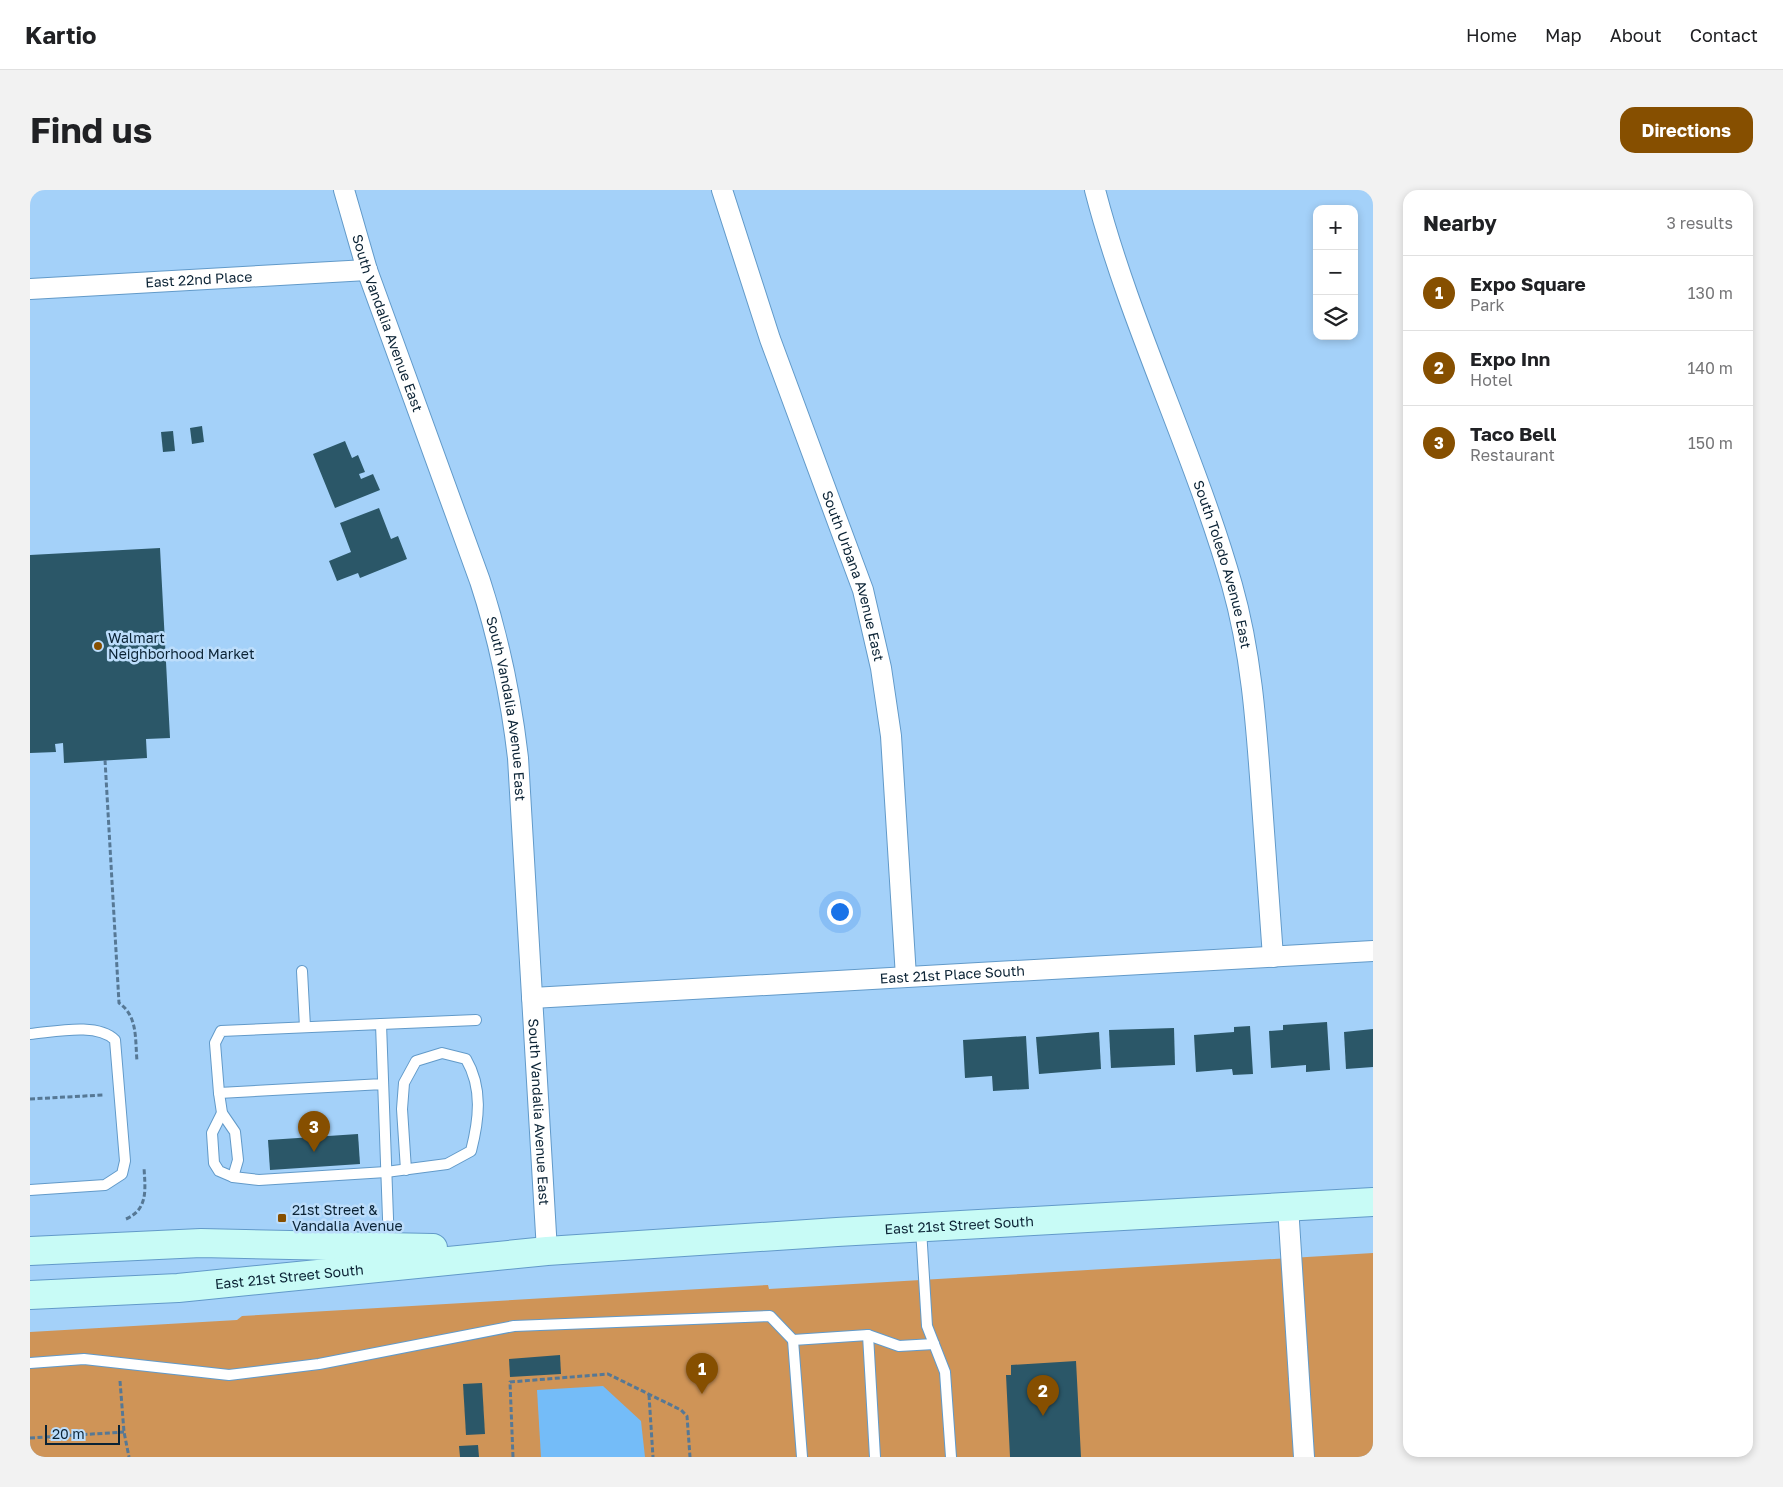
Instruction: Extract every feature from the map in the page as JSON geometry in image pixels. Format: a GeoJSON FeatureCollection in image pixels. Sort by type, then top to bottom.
{"type":"FeatureCollection","features":[{"type":"Feature","properties":{"kind":"main road","name":"East 21st Street South"},"geometry":{"type":"LineString","coordinates":[[30,1295],[178,1288],[547,1251],[921,1227],[1373,1202]]}},
{"type":"Feature","properties":{"kind":"main road","name":"East 21st Street South"},"geometry":{"type":"LineString","coordinates":[[30,1252],[201,1243],[547,1251]]}},
{"type":"Feature","properties":{"kind":"street","name":"South Vandalia Avenue East"},"geometry":{"type":"LineString","coordinates":[[344,190],[367,270],[493,620],[511,704],[518,758],[547,1251]]}},
{"type":"Feature","properties":{"kind":"street","name":"South Urbana Avenue East"},"geometry":{"type":"LineString","coordinates":[[722,190],[770,339],[863,590],[877,648],[891,736],[906,978]]}},
{"type":"Feature","properties":{"kind":"street","name":"South Toledo Avenue East"},"geometry":{"type":"LineString","coordinates":[[1094,190],[1128,295],[1215,530],[1245,638],[1257,732],[1273,957]]}},
{"type":"Feature","properties":{"kind":"street","name":"East 22nd Place"},"geometry":{"type":"LineString","coordinates":[[30,289],[367,270]]}},
{"type":"Feature","properties":{"kind":"street","name":"East 21st Place South"},"geometry":{"type":"LineString","coordinates":[[532,998],[1373,951]]}},
{"type":"Feature","properties":{"kind":"street"},"geometry":{"type":"LineString","coordinates":[[1288,1206],[1304,1457]]}},
{"type":"Feature","properties":{"kind":"lane"},"geometry":{"type":"LineString","coordinates":[[302,971],[305,1027]]}},
{"type":"Feature","properties":{"kind":"lane"},"geometry":{"type":"LineString","coordinates":[[233,1177],[238,1160],[235,1132],[222,1113],[219,1094],[215,1042],[221,1030],[476,1020]]}},
{"type":"Feature","properties":{"kind":"lane"},"geometry":{"type":"LineString","coordinates":[[381,1024],[389,1247]]}},
{"type":"Feature","properties":{"kind":"lane"},"geometry":{"type":"LineString","coordinates":[[30,1034],[94,1030],[108,1033],[115,1040],[118,1049],[125,1161],[122,1174],[105,1185],[30,1190]]}},
{"type":"Feature","properties":{"kind":"lane"},"geometry":{"type":"LineString","coordinates":[[222,1113],[212,1133],[214,1163],[219,1171],[233,1177],[259,1180],[386,1172],[406,1170],[447,1164],[471,1152],[479,1122],[475,1075],[466,1059],[442,1053],[416,1061],[404,1082],[402,1110],[406,1170]]}},
{"type":"Feature","properties":{"kind":"lane"},"geometry":{"type":"LineString","coordinates":[[219,1094],[383,1084]]}},
{"type":"Feature","properties":{"kind":"lane"},"geometry":{"type":"LineString","coordinates":[[921,1227],[927,1326],[945,1372],[951,1457]]}},
{"type":"Feature","properties":{"kind":"lane"},"geometry":{"type":"LineString","coordinates":[[30,1363],[84,1360],[229,1375],[319,1364],[514,1326],[770,1316],[793,1340],[802,1457]]}},
{"type":"Feature","properties":{"kind":"lane"},"geometry":{"type":"LineString","coordinates":[[793,1340],[868,1335],[900,1346],[934,1344]]}},
{"type":"Feature","properties":{"kind":"lane"},"geometry":{"type":"LineString","coordinates":[[868,1335],[875,1457]]}},
{"type":"Feature","properties":{"kind":"path"},"geometry":{"type":"LineString","coordinates":[[105,760],[119,1003],[128,1009],[132,1018],[137,1066]]}},
{"type":"Feature","properties":{"kind":"path"},"geometry":{"type":"LineString","coordinates":[[30,1100],[120,1094]]}},
{"type":"Feature","properties":{"kind":"path"},"geometry":{"type":"LineString","coordinates":[[124,1219],[134,1215],[142,1206],[146,1196],[143,1158]]}},
{"type":"Feature","properties":{"kind":"path"},"geometry":{"type":"LineString","coordinates":[[513,1457],[510,1382],[608,1374],[681,1410],[687,1416],[690,1457]]}},
{"type":"Feature","properties":{"kind":"path"},"geometry":{"type":"LineString","coordinates":[[120,1381],[124,1432],[129,1457]]}},
{"type":"Feature","properties":{"kind":"path"},"geometry":{"type":"LineString","coordinates":[[649,1394],[653,1457]]}},
{"type":"Feature","properties":{"kind":"path"},"geometry":{"type":"LineString","coordinates":[[30,1438],[124,1432]]}},
{"type":"Feature","properties":{"kind":"shaded area"},"geometry":{"type":"Polygon","coordinates":[[[1373,1253],[1373,1457],[30,1457],[30,1332],[237,1320],[242,1316],[768,1285],[769,1289],[1373,1253]]]}},
{"type":"Feature","properties":{"kind":"water"},"geometry":{"type":"Polygon","coordinates":[[[603,1386],[641,1421],[645,1457],[541,1457],[537,1390],[603,1386]]]}},
{"type":"Feature","properties":{"kind":"building"},"geometry":{"type":"Polygon","coordinates":[[[202,426],[204,442],[192,444],[190,428],[202,426]]]}},
{"type":"Feature","properties":{"kind":"building"},"geometry":{"type":"Polygon","coordinates":[[[173,431],[175,451],[163,452],[161,432],[173,431]]]}},
{"type":"Feature","properties":{"kind":"building"},"geometry":{"type":"Polygon","coordinates":[[[345,441],[352,458],[358,455],[365,472],[359,474],[361,479],[373,474],[380,490],[335,508],[313,454],[345,441]]]}},
{"type":"Feature","properties":{"kind":"building"},"geometry":{"type":"Polygon","coordinates":[[[379,508],[391,539],[398,536],[407,559],[360,578],[358,573],[337,581],[329,561],[351,552],[340,523],[379,508]]]}},
{"type":"Feature","properties":{"kind":"building","name":"Walmart Neighborhood Market"},"geometry":{"type":"Polygon","coordinates":[[[160,548],[170,738],[146,739],[147,758],[64,763],[63,743],[55,744],[56,752],[30,753],[30,555],[160,548]]]}},
{"type":"Feature","properties":{"kind":"building"},"geometry":{"type":"Polygon","coordinates":[[[1327,1022],[1330,1070],[1306,1072],[1306,1065],[1271,1068],[1269,1031],[1283,1030],[1283,1025],[1327,1022]]]}},
{"type":"Feature","properties":{"kind":"building"},"geometry":{"type":"Polygon","coordinates":[[[1250,1026],[1253,1074],[1233,1075],[1232,1069],[1196,1072],[1194,1035],[1234,1032],[1234,1027],[1250,1026]]]}},
{"type":"Feature","properties":{"kind":"building"},"geometry":{"type":"Polygon","coordinates":[[[1174,1028],[1175,1065],[1111,1068],[1109,1030],[1174,1028]]]}},
{"type":"Feature","properties":{"kind":"building"},"geometry":{"type":"Polygon","coordinates":[[[1373,1029],[1373,1067],[1346,1069],[1344,1032],[1373,1029]]]}},
{"type":"Feature","properties":{"kind":"building"},"geometry":{"type":"Polygon","coordinates":[[[1099,1032],[1101,1069],[1039,1074],[1036,1037],[1099,1032]]]}},
{"type":"Feature","properties":{"kind":"building"},"geometry":{"type":"Polygon","coordinates":[[[1026,1036],[1029,1089],[993,1091],[992,1076],[965,1078],[963,1040],[1026,1036]]]}},
{"type":"Feature","properties":{"kind":"building"},"geometry":{"type":"Polygon","coordinates":[[[358,1134],[360,1164],[270,1170],[268,1140],[358,1134]]]}},
{"type":"Feature","properties":{"kind":"building"},"geometry":{"type":"Polygon","coordinates":[[[560,1355],[561,1374],[510,1377],[509,1359],[560,1355]]]}},
{"type":"Feature","properties":{"kind":"building"},"geometry":{"type":"Polygon","coordinates":[[[1076,1361],[1081,1457],[1010,1457],[1006,1375],[1011,1375],[1011,1365],[1076,1361]]]}},
{"type":"Feature","properties":{"kind":"building"},"geometry":{"type":"Polygon","coordinates":[[[482,1383],[485,1434],[466,1435],[463,1384],[482,1383]]]}},
{"type":"Feature","properties":{"kind":"building"},"geometry":{"type":"Polygon","coordinates":[[[478,1445],[479,1457],[460,1457],[459,1446],[478,1445]]]}},
{"type":"Feature","properties":{"kind":"place","name":"Walmart Neighborhood Market"},"geometry":{"type":"Point","coordinates":[98,646]}},
{"type":"Feature","properties":{"kind":"place","name":"Taco Bell"},"geometry":{"type":"Point","coordinates":[314,1152]}},
{"type":"Feature","properties":{"kind":"place","name":"21st Street & Vandalia Avenue"},"geometry":{"type":"Point","coordinates":[282,1218]}},
{"type":"Feature","properties":{"kind":"place","name":"Expo Square"},"geometry":{"type":"Point","coordinates":[702,1394]}},
{"type":"Feature","properties":{"kind":"place","name":"Expo Inn"},"geometry":{"type":"Point","coordinates":[1043,1416]}}]}
